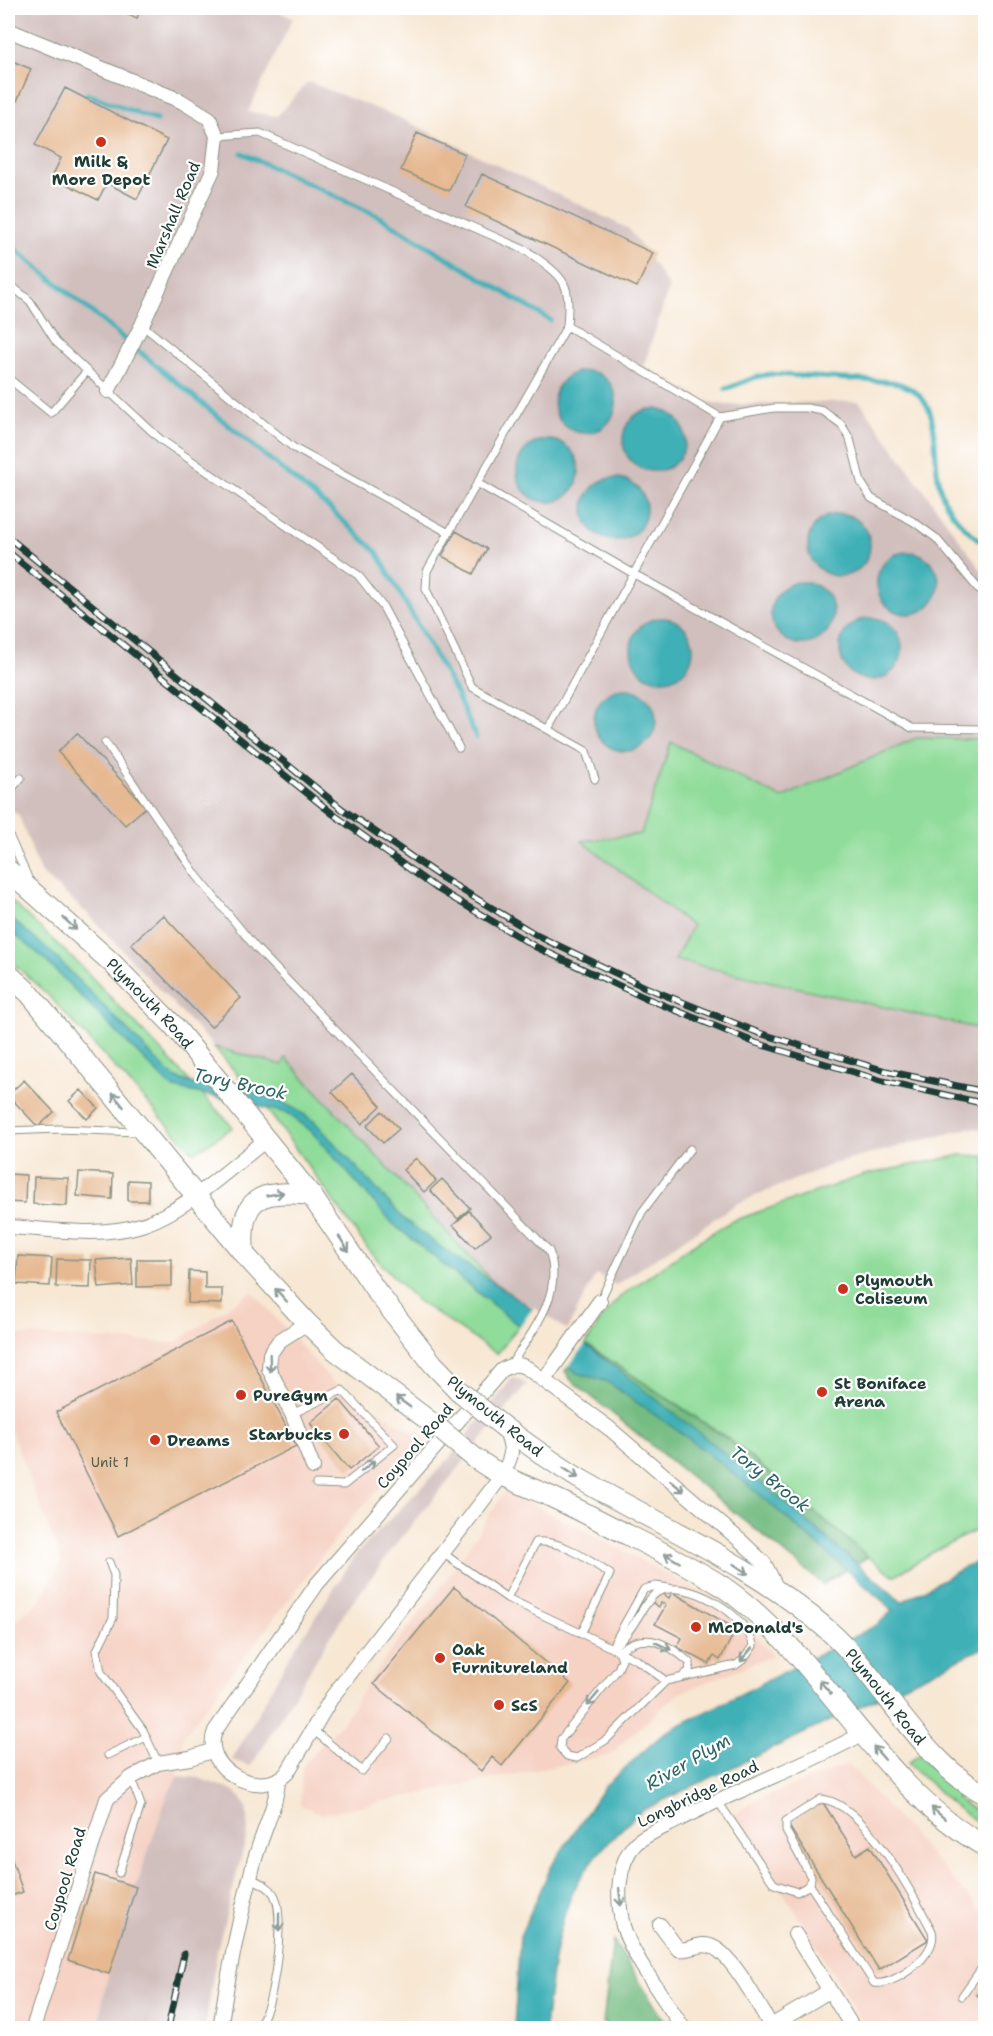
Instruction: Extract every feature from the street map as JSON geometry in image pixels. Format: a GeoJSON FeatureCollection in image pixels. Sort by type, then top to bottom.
{"type":"FeatureCollection","features":[{"type":"Feature","properties":{"kind":"main road","name":"Plymouth Road"},"geometry":{"type":"LineString","coordinates":[[8,870],[111,962],[174,1026],[311,1196],[377,1292],[433,1364],[459,1390],[506,1428],[582,1481],[728,1560],[830,1631],[888,1696],[938,1759],[968,1784],[986,1795]]}},
{"type":"Feature","properties":{"kind":"main road"},"geometry":{"type":"LineString","coordinates":[[8,974],[30,993],[244,1254],[335,1350],[501,1477],[578,1510],[722,1587],[802,1660],[862,1734],[923,1800],[979,1846]]}},
{"type":"Feature","properties":{"kind":"main road"},"geometry":{"type":"LineString","coordinates":[[244,1254],[242,1227],[247,1212],[260,1197],[280,1191],[311,1196]]}},
{"type":"Feature","properties":{"kind":"street"},"geometry":{"type":"LineString","coordinates":[[8,30],[181,101],[210,118],[217,136]]}},
{"type":"Feature","properties":{"kind":"street","name":"Marshall Road"},"geometry":{"type":"LineString","coordinates":[[108,391],[142,325],[213,170],[217,136]]}},
{"type":"Feature","properties":{"kind":"street"},"geometry":{"type":"LineString","coordinates":[[8,1227],[101,1231],[140,1226],[166,1214],[266,1140]]}},
{"type":"Feature","properties":{"kind":"street"},"geometry":{"type":"LineString","coordinates":[[544,1380],[600,1301]]}},
{"type":"Feature","properties":{"kind":"street"},"geometry":{"type":"LineString","coordinates":[[307,1323],[279,1341],[270,1354],[269,1369],[292,1414],[313,1467]]}},
{"type":"Feature","properties":{"kind":"street"},"geometry":{"type":"LineString","coordinates":[[511,1364],[520,1364],[610,1429],[742,1542],[764,1563],[779,1594]]}},
{"type":"Feature","properties":{"kind":"street","name":"Coypool Road"},"geometry":{"type":"LineString","coordinates":[[211,1751],[215,1731],[316,1584],[502,1370],[511,1364]]}},
{"type":"Feature","properties":{"kind":"street"},"geometry":{"type":"LineString","coordinates":[[158,1763],[190,1758],[211,1751],[219,1764],[246,1781],[265,1785],[278,1782],[287,1773],[312,1730],[360,1659],[444,1554],[501,1477],[511,1459],[512,1447],[506,1428]]}},
{"type":"Feature","properties":{"kind":"street","name":"Longbridge Road"},"geometry":{"type":"LineString","coordinates":[[683,2028],[645,1969],[624,1927],[619,1886],[626,1860],[637,1843],[717,1800],[833,1750],[862,1734]]}},
{"type":"Feature","properties":{"kind":"street","name":"Coypool Road"},"geometry":{"type":"LineString","coordinates":[[33,2028],[107,1799],[131,1778],[158,1763]]}},
{"type":"Feature","properties":{"kind":"street"},"geometry":{"type":"LineString","coordinates":[[220,2028],[237,1927],[250,1878],[276,1799],[278,1782]]}},
{"type":"Feature","properties":{"kind":"street"},"geometry":{"type":"LineString","coordinates":[[660,1925],[678,1950],[685,1951],[704,1945],[719,1950],[736,1971],[772,2027],[830,1991]]}},
{"type":"Feature","properties":{"kind":"street"},"geometry":{"type":"LineString","coordinates":[[795,1934],[853,2028]]}},
{"type":"Feature","properties":{"kind":"lane"},"geometry":{"type":"LineString","coordinates":[[217,136],[260,133],[527,251],[557,273],[570,293],[567,326],[427,571],[426,589],[472,687],[586,751],[595,780]]}},
{"type":"Feature","properties":{"kind":"lane"},"geometry":{"type":"LineString","coordinates":[[8,283],[30,301],[56,342],[160,439],[358,575],[383,607],[459,748]]}},
{"type":"Feature","properties":{"kind":"lane"},"geometry":{"type":"LineString","coordinates":[[142,325],[294,448],[449,533]]}},
{"type":"Feature","properties":{"kind":"lane"},"geometry":{"type":"LineString","coordinates":[[567,326],[720,417],[774,408],[807,408],[823,411],[842,424],[850,439],[861,482],[871,498],[914,522],[936,538],[986,598]]}},
{"type":"Feature","properties":{"kind":"lane"},"geometry":{"type":"LineString","coordinates":[[8,378],[51,413],[87,371]]}},
{"type":"Feature","properties":{"kind":"lane"},"geometry":{"type":"LineString","coordinates":[[548,729],[720,417]]}},
{"type":"Feature","properties":{"kind":"lane"},"geometry":{"type":"LineString","coordinates":[[477,483],[634,574],[912,729],[986,729]]}},
{"type":"Feature","properties":{"kind":"lane"},"geometry":{"type":"LineString","coordinates":[[105,742],[197,876],[256,948],[549,1251],[555,1266],[550,1300],[544,1314],[511,1364]]}},
{"type":"Feature","properties":{"kind":"lane"},"geometry":{"type":"LineString","coordinates":[[8,793],[21,778]]}},
{"type":"Feature","properties":{"kind":"lane"},"geometry":{"type":"LineString","coordinates":[[8,833],[34,892]]}},
{"type":"Feature","properties":{"kind":"lane"},"geometry":{"type":"LineString","coordinates":[[8,1131],[58,1129],[144,1133]]}},
{"type":"Feature","properties":{"kind":"lane"},"geometry":{"type":"LineString","coordinates":[[600,1301],[642,1212],[690,1149]]}},
{"type":"Feature","properties":{"kind":"lane"},"geometry":{"type":"LineString","coordinates":[[292,1414],[342,1390],[394,1445],[344,1485],[316,1484]]}},
{"type":"Feature","properties":{"kind":"lane"},"geometry":{"type":"LineString","coordinates":[[507,1598],[536,1542],[549,1541],[577,1553],[610,1574],[581,1635]]}},
{"type":"Feature","properties":{"kind":"lane"},"geometry":{"type":"LineString","coordinates":[[444,1554],[507,1598],[581,1635],[637,1659],[666,1681]]}},
{"type":"Feature","properties":{"kind":"lane"},"geometry":{"type":"LineString","coordinates":[[109,1562],[114,1575],[113,1618],[97,1650],[100,1672],[146,1737],[158,1763]]}},
{"type":"Feature","properties":{"kind":"lane"},"geometry":{"type":"LineString","coordinates":[[611,1648],[644,1589],[656,1586],[703,1596],[727,1609],[753,1639],[750,1653],[736,1665],[683,1675],[666,1681],[597,1747],[577,1758],[567,1756],[560,1748],[561,1739],[618,1669],[622,1659],[620,1651]]}},
{"type":"Feature","properties":{"kind":"lane"},"geometry":{"type":"LineString","coordinates":[[611,1648],[627,1635],[652,1596],[672,1589]]}},
{"type":"Feature","properties":{"kind":"lane"},"geometry":{"type":"LineString","coordinates":[[620,1651],[638,1640],[658,1642],[690,1663],[689,1671],[683,1675]]}},
{"type":"Feature","properties":{"kind":"lane"},"geometry":{"type":"LineString","coordinates":[[312,1730],[362,1772],[389,1738]]}},
{"type":"Feature","properties":{"kind":"lane"},"geometry":{"type":"LineString","coordinates":[[108,1755],[146,1737]]}},
{"type":"Feature","properties":{"kind":"lane"},"geometry":{"type":"LineString","coordinates":[[119,1873],[141,1805],[131,1778]]}},
{"type":"Feature","properties":{"kind":"lane"},"geometry":{"type":"LineString","coordinates":[[824,1799],[842,1808],[879,1842],[932,1931],[934,1938],[932,1948],[922,1960],[907,1970],[885,1982],[874,1983],[810,1885],[811,1876],[785,1826],[793,1814],[824,1799]]}},
{"type":"Feature","properties":{"kind":"lane"},"geometry":{"type":"LineString","coordinates":[[717,1800],[774,1884],[796,1892],[810,1885]]}},
{"type":"Feature","properties":{"kind":"lane"},"geometry":{"type":"LineString","coordinates":[[250,1878],[266,1885],[275,1894],[280,1920],[268,2008],[261,2023],[252,2028]]}},
{"type":"Feature","properties":{"kind":"lane"},"geometry":{"type":"LineString","coordinates":[[962,1996],[986,1962]]}},
{"type":"Feature","properties":{"kind":"shaded area"},"geometry":{"type":"Polygon","coordinates":[[[8,8],[268,8],[293,18],[248,112],[277,116],[308,82],[398,117],[629,229],[669,287],[644,366],[705,401],[725,405],[859,401],[985,575],[985,1129],[969,1128],[833,1164],[736,1204],[616,1285],[596,1274],[567,1330],[491,1280],[286,1059],[282,1065],[214,1047],[87,913],[40,872],[19,815],[8,808],[8,8]]]}},
{"type":"Feature","properties":{"kind":"shaded area"},"geometry":{"type":"Polygon","coordinates":[[[252,1291],[332,1381],[426,1441],[354,1515],[184,1735],[178,1776],[168,1793],[136,1887],[106,1983],[96,2028],[8,2028],[8,1626],[37,1604],[62,1562],[8,1423],[8,1334],[175,1343],[252,1291]]]}},
{"type":"Feature","properties":{"kind":"shaded area"},"geometry":{"type":"Polygon","coordinates":[[[513,1377],[527,1384],[393,1548],[344,1614],[251,1766],[232,1760],[288,1659],[357,1553],[447,1461],[513,1377]]]}},
{"type":"Feature","properties":{"kind":"shaded area"},"geometry":{"type":"Polygon","coordinates":[[[506,1490],[725,1604],[774,1655],[679,1693],[609,1755],[322,1814],[300,1805],[302,1767],[343,1721],[376,1670],[448,1578],[506,1490]]]}},
{"type":"Feature","properties":{"kind":"shaded area"},"geometry":{"type":"Polygon","coordinates":[[[848,1764],[985,1915],[985,2028],[866,2028],[791,1904],[730,1818],[752,1802],[848,1764]]]}},
{"type":"Feature","properties":{"kind":"shaded area"},"geometry":{"type":"Polygon","coordinates":[[[178,1776],[199,1778],[236,1792],[246,1806],[248,1831],[218,1946],[205,2028],[97,2028],[106,1983],[136,1887],[168,1793],[178,1776]]]}},
{"type":"Feature","properties":{"kind":"green space"},"geometry":{"type":"Polygon","coordinates":[[[916,738],[985,739],[985,1030],[675,960],[692,926],[582,841],[641,834],[671,742],[781,798],[916,738]]]}},
{"type":"Feature","properties":{"kind":"green space"},"geometry":{"type":"Polygon","coordinates":[[[8,898],[81,966],[233,1127],[194,1153],[46,993],[8,959],[8,898]]]}},
{"type":"Feature","properties":{"kind":"green space"},"geometry":{"type":"Polygon","coordinates":[[[214,1047],[282,1065],[286,1058],[491,1280],[532,1309],[497,1354],[416,1300],[371,1253],[267,1109],[214,1047]]]}},
{"type":"Feature","properties":{"kind":"green space","name":"St Boniface Arena"},"geometry":{"type":"Polygon","coordinates":[[[961,1155],[985,1156],[985,1526],[931,1553],[895,1576],[868,1557],[729,1439],[586,1344],[602,1318],[620,1297],[689,1247],[730,1222],[864,1175],[961,1155]]]}},
{"type":"Feature","properties":{"kind":"green space"},"geometry":{"type":"Polygon","coordinates":[[[585,1344],[729,1440],[868,1557],[823,1584],[571,1380],[565,1371],[585,1344]]]}},
{"type":"Feature","properties":{"kind":"green space"},"geometry":{"type":"Polygon","coordinates":[[[920,1754],[958,1796],[956,1798],[985,1817],[985,1827],[954,1806],[908,1763],[920,1754]]]}},
{"type":"Feature","properties":{"kind":"green space"},"geometry":{"type":"Polygon","coordinates":[[[613,1940],[669,2028],[611,2028],[603,2023],[613,1940]]]}},
{"type":"Feature","properties":{"kind":"water"},"geometry":{"type":"Polygon","coordinates":[[[585,371],[597,373],[607,380],[614,390],[616,402],[614,414],[607,424],[597,431],[585,433],[573,431],[563,424],[556,414],[554,402],[556,390],[563,380],[573,373],[585,371]]]}},
{"type":"Feature","properties":{"kind":"water"},"geometry":{"type":"Polygon","coordinates":[[[654,409],[666,411],[676,418],[683,428],[685,440],[683,452],[676,462],[666,469],[654,471],[642,469],[632,462],[625,452],[623,440],[625,428],[632,418],[642,411],[654,409]]]}},
{"type":"Feature","properties":{"kind":"water"},"geometry":{"type":"Polygon","coordinates":[[[548,440],[560,442],[570,449],[577,459],[579,471],[577,483],[570,493],[560,500],[548,502],[536,500],[526,493],[519,483],[517,471],[519,459],[526,449],[536,442],[548,440]]]}},
{"type":"Feature","properties":{"kind":"water"},"geometry":{"type":"Polygon","coordinates":[[[615,478],[627,480],[637,487],[644,497],[646,509],[644,521],[637,531],[627,538],[615,540],[603,538],[593,531],[586,521],[584,509],[586,497],[593,487],[603,480],[615,478]]]}},
{"type":"Feature","properties":{"kind":"water"},"geometry":{"type":"Polygon","coordinates":[[[839,514],[851,516],[861,523],[868,533],[870,545],[868,557],[861,567],[851,574],[839,576],[827,574],[817,567],[810,557],[808,545],[810,533],[817,523],[827,516],[839,514]]]}},
{"type":"Feature","properties":{"kind":"water"},"geometry":{"type":"Polygon","coordinates":[[[908,552],[920,554],[930,561],[937,571],[939,583],[937,595],[930,605],[920,612],[908,614],[896,612],[886,605],[879,595],[877,583],[879,571],[886,561],[896,554],[908,552]]]}},
{"type":"Feature","properties":{"kind":"water"},"geometry":{"type":"Polygon","coordinates":[[[802,582],[814,584],[824,591],[831,601],[833,613],[831,625],[824,635],[814,642],[802,644],[790,642],[780,635],[773,625],[771,613],[773,601],[780,591],[790,584],[802,582]]]}},
{"type":"Feature","properties":{"kind":"water"},"geometry":{"type":"Polygon","coordinates":[[[662,618],[674,620],[684,627],[691,637],[693,649],[691,661],[684,671],[674,678],[662,680],[650,678],[640,671],[633,661],[631,649],[633,637],[640,627],[650,620],[662,618]]]}},
{"type":"Feature","properties":{"kind":"water"},"geometry":{"type":"Polygon","coordinates":[[[871,618],[883,620],[893,627],[900,637],[902,649],[900,661],[893,671],[883,678],[871,680],[859,678],[849,671],[842,661],[840,649],[842,637],[849,627],[859,620],[871,618]]]}},
{"type":"Feature","properties":{"kind":"water"},"geometry":{"type":"Polygon","coordinates":[[[625,689],[637,691],[647,698],[654,708],[656,720],[654,732],[647,742],[637,749],[625,751],[613,749],[603,742],[596,732],[594,720],[596,708],[603,698],[613,691],[625,689]]]}},
{"type":"Feature","properties":{"kind":"water","name":"River Plym"},"geometry":{"type":"Polygon","coordinates":[[[8,916],[52,953],[170,1074],[199,1085],[252,1092],[269,1097],[315,1122],[403,1218],[435,1243],[593,1350],[749,1472],[902,1602],[985,1556],[985,1647],[641,1811],[605,1846],[581,1877],[562,1922],[554,1957],[545,2028],[514,2028],[520,1936],[552,1865],[604,1787],[664,1733],[877,1625],[893,1610],[752,1488],[684,1435],[606,1381],[577,1373],[393,1224],[311,1131],[287,1113],[171,1087],[42,957],[8,929],[8,916]]]}},
{"type":"Feature","properties":{"kind":"pier"},"geometry":{"type":"Polygon","coordinates":[[[534,1307],[586,1344],[567,1368],[518,1328],[534,1307]]]}},
{"type":"Feature","properties":{"kind":"building"},"geometry":{"type":"Polygon","coordinates":[[[112,8],[141,8],[137,18],[112,8]]]}},
{"type":"Feature","properties":{"kind":"building"},"geometry":{"type":"Polygon","coordinates":[[[8,59],[31,69],[17,101],[8,97],[8,59]]]}},
{"type":"Feature","properties":{"kind":"building","name":"Milk & More Depot"},"geometry":{"type":"Polygon","coordinates":[[[65,88],[167,140],[137,199],[107,183],[98,200],[52,177],[61,158],[35,145],[65,88]]]}},
{"type":"Feature","properties":{"kind":"building"},"geometry":{"type":"Polygon","coordinates":[[[417,133],[465,154],[449,191],[401,170],[417,133]]]}},
{"type":"Feature","properties":{"kind":"building"},"geometry":{"type":"Polygon","coordinates":[[[482,174],[653,253],[637,287],[466,207],[482,174]]]}},
{"type":"Feature","properties":{"kind":"building"},"geometry":{"type":"Polygon","coordinates":[[[456,531],[487,549],[473,574],[442,556],[456,531]]]}},
{"type":"Feature","properties":{"kind":"building"},"geometry":{"type":"Polygon","coordinates":[[[77,733],[146,807],[125,825],[58,752],[77,733]]]}},
{"type":"Feature","properties":{"kind":"building"},"geometry":{"type":"Polygon","coordinates":[[[163,915],[241,998],[211,1027],[131,944],[163,915]]]}},
{"type":"Feature","properties":{"kind":"building"},"geometry":{"type":"Polygon","coordinates":[[[352,1074],[381,1106],[362,1124],[332,1092],[352,1074]]]}},
{"type":"Feature","properties":{"kind":"building"},"geometry":{"type":"Polygon","coordinates":[[[24,1080],[54,1112],[38,1127],[8,1095],[24,1080]]]}},
{"type":"Feature","properties":{"kind":"building"},"geometry":{"type":"Polygon","coordinates":[[[81,1090],[98,1108],[87,1119],[69,1101],[81,1090]]]}},
{"type":"Feature","properties":{"kind":"building"},"geometry":{"type":"Polygon","coordinates":[[[382,1111],[399,1129],[383,1143],[367,1126],[382,1111]]]}},
{"type":"Feature","properties":{"kind":"building"},"geometry":{"type":"Polygon","coordinates":[[[416,1158],[436,1181],[424,1192],[403,1170],[416,1158]]]}},
{"type":"Feature","properties":{"kind":"building"},"geometry":{"type":"Polygon","coordinates":[[[79,1172],[113,1174],[112,1199],[77,1196],[79,1172]]]}},
{"type":"Feature","properties":{"kind":"building"},"geometry":{"type":"Polygon","coordinates":[[[8,1174],[26,1175],[25,1203],[8,1202],[8,1174]]]}},
{"type":"Feature","properties":{"kind":"building"},"geometry":{"type":"Polygon","coordinates":[[[34,1177],[68,1178],[67,1206],[33,1204],[34,1177]]]}},
{"type":"Feature","properties":{"kind":"building"},"geometry":{"type":"Polygon","coordinates":[[[442,1179],[470,1208],[458,1219],[430,1190],[442,1179]]]}},
{"type":"Feature","properties":{"kind":"building"},"geometry":{"type":"Polygon","coordinates":[[[128,1180],[148,1181],[148,1201],[128,1201],[128,1180]]]}},
{"type":"Feature","properties":{"kind":"building"},"geometry":{"type":"Polygon","coordinates":[[[469,1211],[491,1234],[475,1248],[453,1225],[469,1211]]]}},
{"type":"Feature","properties":{"kind":"building"},"geometry":{"type":"Polygon","coordinates":[[[8,1254],[13,1254],[12,1283],[8,1282],[8,1254]]]}},
{"type":"Feature","properties":{"kind":"building"},"geometry":{"type":"Polygon","coordinates":[[[18,1256],[52,1258],[50,1286],[16,1284],[18,1256]]]}},
{"type":"Feature","properties":{"kind":"building"},"geometry":{"type":"Polygon","coordinates":[[[131,1258],[133,1285],[99,1288],[96,1260],[131,1258]]]}},
{"type":"Feature","properties":{"kind":"building"},"geometry":{"type":"Polygon","coordinates":[[[57,1259],[91,1260],[90,1288],[56,1287],[57,1259]]]}},
{"type":"Feature","properties":{"kind":"building"},"geometry":{"type":"Polygon","coordinates":[[[137,1259],[172,1259],[172,1286],[137,1287],[137,1259]]]}},
{"type":"Feature","properties":{"kind":"building"},"geometry":{"type":"Polygon","coordinates":[[[189,1271],[205,1272],[205,1289],[222,1289],[222,1304],[188,1303],[189,1271]]]}},
{"type":"Feature","properties":{"kind":"building"},"geometry":{"type":"Polygon","coordinates":[[[232,1321],[296,1446],[118,1536],[56,1412],[232,1321]]]}},
{"type":"Feature","properties":{"kind":"building","name":"Starbucks"},"geometry":{"type":"Polygon","coordinates":[[[339,1399],[379,1446],[349,1470],[310,1423],[339,1399]]]}},
{"type":"Feature","properties":{"kind":"building"},"geometry":{"type":"Polygon","coordinates":[[[454,1587],[570,1683],[502,1766],[492,1757],[481,1771],[374,1684],[454,1587]]]}},
{"type":"Feature","properties":{"kind":"building","name":"McDonald's"},"geometry":{"type":"Polygon","coordinates":[[[672,1592],[736,1629],[720,1660],[714,1656],[709,1664],[677,1647],[682,1638],[655,1624],[666,1605],[661,1603],[659,1607],[651,1602],[655,1596],[662,1593],[669,1598],[672,1592]]]}},
{"type":"Feature","properties":{"kind":"building"},"geometry":{"type":"Polygon","coordinates":[[[822,1801],[856,1855],[870,1846],[928,1940],[879,1970],[787,1823],[822,1801]]]}},
{"type":"Feature","properties":{"kind":"building"},"geometry":{"type":"Polygon","coordinates":[[[8,1848],[23,1892],[8,1897],[8,1848]]]}},
{"type":"Feature","properties":{"kind":"building"},"geometry":{"type":"Polygon","coordinates":[[[95,1874],[136,1887],[109,1974],[68,1960],[95,1874]]]}},
{"type":"Feature","properties":{"kind":"building"},"geometry":{"type":"Polygon","coordinates":[[[986,1982],[986,2000],[977,1995],[986,1982]]]}},
{"type":"Feature","properties":{"kind":"waterway"},"geometry":{"type":"LineString","coordinates":[[87,94],[156,120]]}},
{"type":"Feature","properties":{"kind":"waterway"},"geometry":{"type":"LineString","coordinates":[[242,153],[378,216],[550,320]]}},
{"type":"Feature","properties":{"kind":"waterway"},"geometry":{"type":"LineString","coordinates":[[8,243],[330,509],[377,552],[456,693],[476,737]]}},
{"type":"Feature","properties":{"kind":"waterway"},"geometry":{"type":"LineString","coordinates":[[726,389],[756,377],[771,374],[893,382],[911,389],[923,400],[930,413],[934,428],[938,480],[946,504],[961,524],[986,545]]}},
{"type":"Feature","properties":{"kind":"railway"},"geometry":{"type":"LineString","coordinates":[[8,537],[342,809],[439,876],[540,937],[645,987],[759,1033],[886,1071],[986,1092]]}},
{"type":"Feature","properties":{"kind":"railway"},"geometry":{"type":"LineString","coordinates":[[8,552],[333,814],[436,888],[536,947],[641,996],[756,1043],[883,1081],[986,1104]]}},
{"type":"Feature","properties":{"kind":"railway"},"geometry":{"type":"LineString","coordinates":[[168,2028],[184,1954]]}},
{"type":"Feature","properties":{"kind":"place","name":"Milk & More Depot"},"geometry":{"type":"Point","coordinates":[101,142]}},
{"type":"Feature","properties":{"kind":"place","name":"Plymouth Coliseum"},"geometry":{"type":"Point","coordinates":[843,1289]}},
{"type":"Feature","properties":{"kind":"place","name":"St Boniface Arena"},"geometry":{"type":"Point","coordinates":[822,1392]}},
{"type":"Feature","properties":{"kind":"place","name":"PureGym"},"geometry":{"type":"Point","coordinates":[241,1395]}},
{"type":"Feature","properties":{"kind":"place","name":"Starbucks"},"geometry":{"type":"Point","coordinates":[344,1434]}},
{"type":"Feature","properties":{"kind":"place","name":"Dreams"},"geometry":{"type":"Point","coordinates":[155,1440]}},
{"type":"Feature","properties":{"kind":"place","name":"McDonald's"},"geometry":{"type":"Point","coordinates":[696,1627]}},
{"type":"Feature","properties":{"kind":"place","name":"Oak Furnitureland"},"geometry":{"type":"Point","coordinates":[440,1658]}},
{"type":"Feature","properties":{"kind":"place","name":"ScS"},"geometry":{"type":"Point","coordinates":[499,1705]}},
{"type":"Feature","properties":{"kind":"water label","name":"Tory Brook"},"geometry":{"type":"Point","coordinates":[240,1084]}},
{"type":"Feature","properties":{"kind":"water label","name":"Tory Brook"},"geometry":{"type":"Point","coordinates":[770,1479]}}]}
